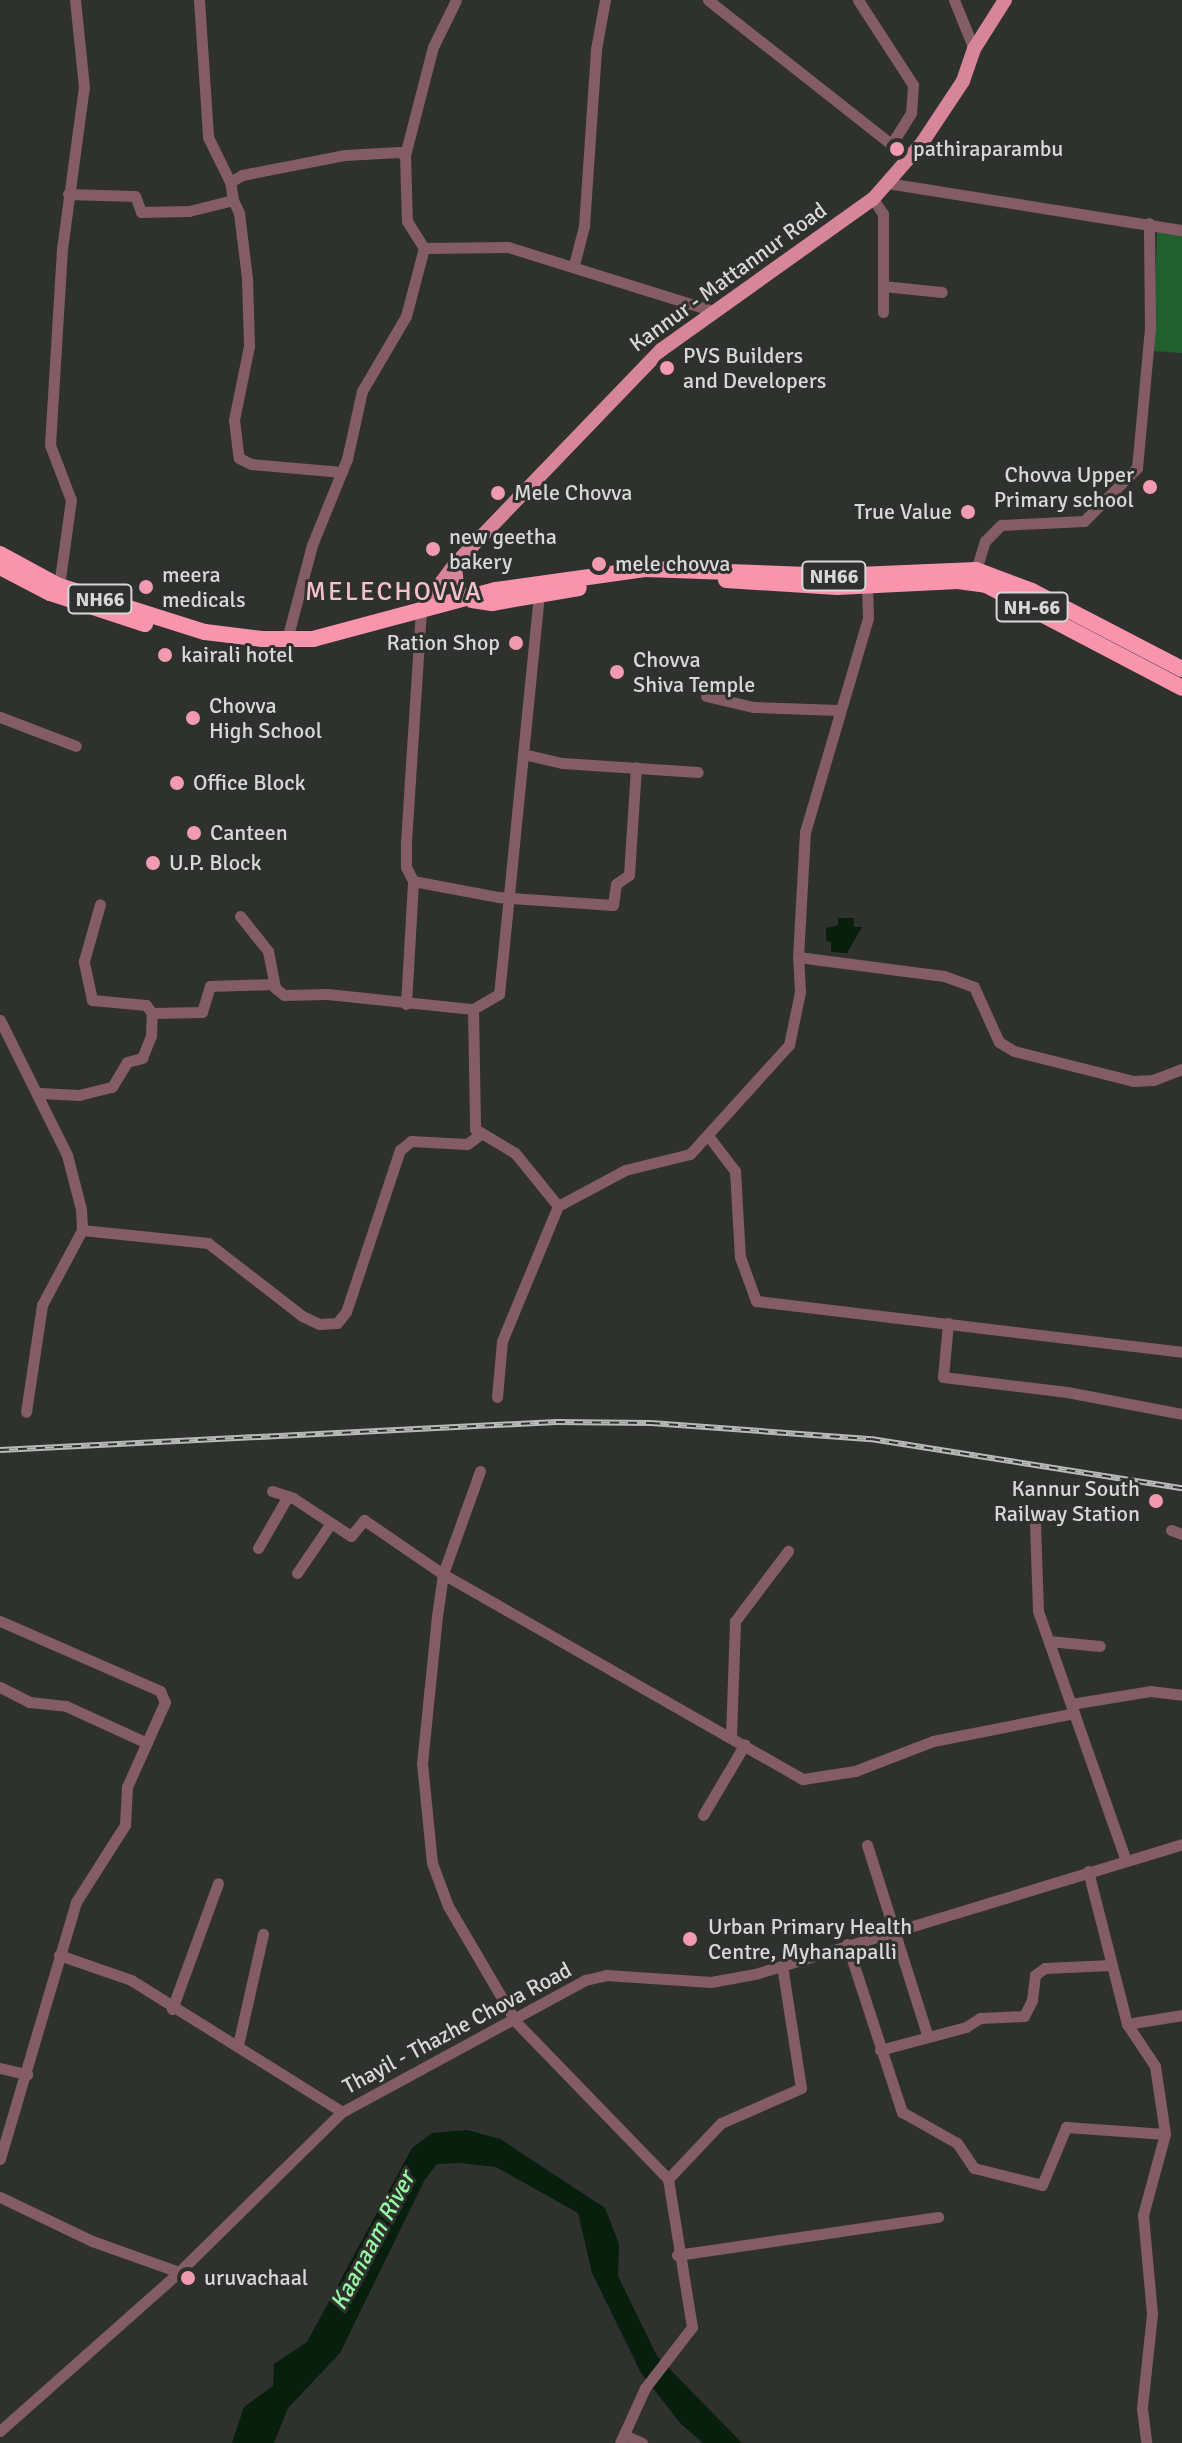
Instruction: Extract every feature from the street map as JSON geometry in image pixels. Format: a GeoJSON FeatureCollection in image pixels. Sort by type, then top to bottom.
{"type":"FeatureCollection","features":[{"type":"Feature","properties":{"kind":"highway","name":"NH66"},"geometry":{"type":"LineString","coordinates":[[0,554],[59,586],[205,632]]}},
{"type":"Feature","properties":{"kind":"highway","name":"NH66"},"geometry":{"type":"LineString","coordinates":[[0,567],[82,605],[177,633],[205,632],[287,639],[313,639],[466,599],[645,569],[867,581],[976,570],[1032,591],[1182,669]]}},
{"type":"Feature","properties":{"kind":"highway","name":"NH-66"},"geometry":{"type":"LineString","coordinates":[[867,581],[958,581],[999,589],[1182,688]]}},
{"type":"Feature","properties":{"kind":"main road","name":"Kannur - Mattannur Road"},"geometry":{"type":"LineString","coordinates":[[421,610],[455,564],[537,482],[614,393],[714,311],[873,199],[909,158],[963,81],[974,49],[1005,0]]}},
{"type":"Feature","properties":{"kind":"main road"},"geometry":{"type":"LineString","coordinates":[[455,564],[457,589],[466,599]]}},
{"type":"Feature","properties":{"kind":"street"},"geometry":{"type":"LineString","coordinates":[[59,586],[71,500],[50,445],[68,194],[84,87],[75,0]]}},
{"type":"Feature","properties":{"kind":"street"},"geometry":{"type":"LineString","coordinates":[[199,0],[208,137],[230,182],[239,213],[247,285],[249,346],[234,420],[239,458],[251,464],[342,472]]}},
{"type":"Feature","properties":{"kind":"street"},"geometry":{"type":"LineString","coordinates":[[287,639],[309,555],[342,472],[362,391],[385,345],[406,316],[424,248],[407,221],[405,155],[433,47],[456,0]]}},
{"type":"Feature","properties":{"kind":"street"},"geometry":{"type":"LineString","coordinates":[[574,265],[584,226],[596,49],[605,0]]}},
{"type":"Feature","properties":{"kind":"street"},"geometry":{"type":"LineString","coordinates":[[708,0],[909,158]]}},
{"type":"Feature","properties":{"kind":"street"},"geometry":{"type":"LineString","coordinates":[[858,0],[913,85],[911,113],[892,143]]}},
{"type":"Feature","properties":{"kind":"street"},"geometry":{"type":"LineString","coordinates":[[954,0],[974,49]]}},
{"type":"Feature","properties":{"kind":"street"},"geometry":{"type":"LineString","coordinates":[[230,182],[336,157],[405,155]]}},
{"type":"Feature","properties":{"kind":"street"},"geometry":{"type":"LineString","coordinates":[[887,183],[1182,230]]}},
{"type":"Feature","properties":{"kind":"street"},"geometry":{"type":"LineString","coordinates":[[68,194],[135,196],[143,212],[189,211],[233,200]]}},
{"type":"Feature","properties":{"kind":"street"},"geometry":{"type":"LineString","coordinates":[[873,199],[883,214],[883,312]]}},
{"type":"Feature","properties":{"kind":"street"},"geometry":{"type":"LineString","coordinates":[[976,570],[990,532],[1001,525],[1084,521],[1137,468],[1150,327],[1149,223]]}},
{"type":"Feature","properties":{"kind":"street"},"geometry":{"type":"LineString","coordinates":[[424,248],[508,247],[574,265],[630,288],[714,311]]}},
{"type":"Feature","properties":{"kind":"street"},"geometry":{"type":"LineString","coordinates":[[883,286],[942,292]]}},
{"type":"Feature","properties":{"kind":"street"},"geometry":{"type":"LineString","coordinates":[[497,1397],[502,1341],[558,1206],[625,1170],[690,1154],[709,1137],[789,1045],[800,992],[800,860],[838,710],[868,618],[867,581]]}},
{"type":"Feature","properties":{"kind":"street"},"geometry":{"type":"LineString","coordinates":[[240,916],[268,951],[274,984],[284,995],[327,994],[473,1009],[499,994],[540,588]]}},
{"type":"Feature","properties":{"kind":"street"},"geometry":{"type":"LineString","coordinates":[[406,1004],[413,881],[406,867],[406,844],[421,610]]}},
{"type":"Feature","properties":{"kind":"street"},"geometry":{"type":"LineString","coordinates":[[706,696],[753,707],[838,710]]}},
{"type":"Feature","properties":{"kind":"street"},"geometry":{"type":"LineString","coordinates":[[0,717],[76,746]]}},
{"type":"Feature","properties":{"kind":"street"},"geometry":{"type":"LineString","coordinates":[[523,754],[536,760],[698,772]]}},
{"type":"Feature","properties":{"kind":"street"},"geometry":{"type":"LineString","coordinates":[[413,881],[510,897],[613,905],[616,884],[629,875],[636,767]]}},
{"type":"Feature","properties":{"kind":"street"},"geometry":{"type":"LineString","coordinates":[[100,904],[84,961],[92,1000],[141,1003],[152,1013],[202,1012],[210,986],[274,984]]}},
{"type":"Feature","properties":{"kind":"street"},"geometry":{"type":"LineString","coordinates":[[798,957],[944,976],[974,987],[999,1042],[1014,1051],[1133,1081],[1182,1069]]}},
{"type":"Feature","properties":{"kind":"street"},"geometry":{"type":"LineString","coordinates":[[473,1009],[473,1121],[481,1134],[515,1153],[558,1206]]}},
{"type":"Feature","properties":{"kind":"street"},"geometry":{"type":"LineString","coordinates":[[40,1093],[79,1095],[112,1087],[127,1062],[142,1058],[153,1027],[152,1013]]}},
{"type":"Feature","properties":{"kind":"street"},"geometry":{"type":"LineString","coordinates":[[0,1020],[40,1093],[67,1155],[82,1230],[42,1305],[26,1412]]}},
{"type":"Feature","properties":{"kind":"street"},"geometry":{"type":"LineString","coordinates":[[82,1230],[208,1243],[302,1316],[319,1324],[337,1323],[346,1312],[400,1150],[411,1141],[467,1144],[481,1134]]}},
{"type":"Feature","properties":{"kind":"street"},"geometry":{"type":"LineString","coordinates":[[709,1137],[735,1171],[740,1257],[756,1301],[1182,1352]]}},
{"type":"Feature","properties":{"kind":"street"},"geometry":{"type":"LineString","coordinates":[[948,1323],[943,1377],[1067,1392],[1182,1414]]}},
{"type":"Feature","properties":{"kind":"street"},"geometry":{"type":"LineString","coordinates":[[480,1471],[443,1574],[422,1763],[432,1863],[448,1906],[516,2022],[668,2179],[677,2255],[692,2327],[645,2388],[622,2439],[642,2443]]}},
{"type":"Feature","properties":{"kind":"street"},"geometry":{"type":"LineString","coordinates":[[272,1491],[288,1496],[351,1536],[364,1520],[443,1574],[813,1780],[933,1741],[1150,1691],[1182,1695]]}},
{"type":"Feature","properties":{"kind":"street"},"geometry":{"type":"LineString","coordinates":[[258,1548],[288,1496]]}},
{"type":"Feature","properties":{"kind":"street"},"geometry":{"type":"LineString","coordinates":[[297,1573],[331,1523]]}},
{"type":"Feature","properties":{"kind":"street"},"geometry":{"type":"LineString","coordinates":[[1035,1524],[1038,1611],[1125,1858]]}},
{"type":"Feature","properties":{"kind":"street"},"geometry":{"type":"LineString","coordinates":[[731,1737],[735,1621],[788,1551]]}},
{"type":"Feature","properties":{"kind":"street"},"geometry":{"type":"LineString","coordinates":[[0,1621],[160,1691],[165,1702],[127,1787],[125,1825],[76,1902],[0,2159]]}},
{"type":"Feature","properties":{"kind":"street"},"geometry":{"type":"LineString","coordinates":[[1049,1641],[1100,1646]]}},
{"type":"Feature","properties":{"kind":"street"},"geometry":{"type":"LineString","coordinates":[[0,1687],[29,1702],[66,1706],[147,1743]]}},
{"type":"Feature","properties":{"kind":"street"},"geometry":{"type":"LineString","coordinates":[[703,1815],[745,1744]]}},
{"type":"Feature","properties":{"kind":"street","name":"Thayil - Thazhe Chova Road"},"geometry":{"type":"LineString","coordinates":[[0,2431],[179,2272],[342,2112],[516,2022],[585,1980],[606,1975],[711,1982],[782,1965],[1125,1858],[1182,1844]]}},
{"type":"Feature","properties":{"kind":"street"},"geometry":{"type":"LineString","coordinates":[[867,1845],[891,1930],[928,2037]]}},
{"type":"Feature","properties":{"kind":"street"},"geometry":{"type":"LineString","coordinates":[[1088,1871],[1127,2024],[1155,2066],[1165,2134],[1143,2215],[1152,2314],[1142,2408],[1146,2443]]}},
{"type":"Feature","properties":{"kind":"street"},"geometry":{"type":"LineString","coordinates":[[172,2009],[218,1883]]}},
{"type":"Feature","properties":{"kind":"street"},"geometry":{"type":"LineString","coordinates":[[238,2045],[263,1934]]}},
{"type":"Feature","properties":{"kind":"street"},"geometry":{"type":"LineString","coordinates":[[847,1944],[902,2112],[957,2143],[983,2173],[1046,2183],[1066,2127],[1165,2134]]}},
{"type":"Feature","properties":{"kind":"street"},"geometry":{"type":"LineString","coordinates":[[59,1955],[131,1980],[172,2009],[238,2045],[342,2112]]}},
{"type":"Feature","properties":{"kind":"street"},"geometry":{"type":"LineString","coordinates":[[668,2179],[721,2123],[801,2088],[782,1965]]}},
{"type":"Feature","properties":{"kind":"street"},"geometry":{"type":"LineString","coordinates":[[880,2050],[980,2018],[1024,2016],[1032,2000],[1035,1975],[1045,1968],[1111,1965]]}},
{"type":"Feature","properties":{"kind":"street"},"geometry":{"type":"LineString","coordinates":[[1127,2024],[1182,2015]]}},
{"type":"Feature","properties":{"kind":"street"},"geometry":{"type":"LineString","coordinates":[[0,2068],[27,2074]]}},
{"type":"Feature","properties":{"kind":"street"},"geometry":{"type":"LineString","coordinates":[[0,2197],[92,2241],[179,2272]]}},
{"type":"Feature","properties":{"kind":"street"},"geometry":{"type":"LineString","coordinates":[[677,2255],[792,2242],[938,2217]]}},
{"type":"Feature","properties":{"kind":"green space"},"geometry":{"type":"Polygon","coordinates":[[[1157,231],[1182,235],[1182,353],[1153,351],[1157,231]]]}},
{"type":"Feature","properties":{"kind":"water"},"geometry":{"type":"Polygon","coordinates":[[[838,918],[854,918],[854,927],[862,927],[847,953],[831,952],[831,942],[826,941],[826,928],[838,925],[838,918]]]}},
{"type":"Feature","properties":{"kind":"water","name":"Kaanaam River"},"geometry":{"type":"Polygon","coordinates":[[[467,2130],[500,2139],[605,2208],[619,2244],[618,2276],[657,2356],[742,2443],[703,2443],[681,2424],[641,2373],[592,2273],[578,2213],[496,2167],[460,2163],[437,2164],[424,2181],[340,2353],[288,2408],[274,2443],[232,2443],[244,2407],[273,2386],[274,2364],[307,2342],[412,2148],[432,2133],[467,2130]]]}},
{"type":"Feature","properties":{"kind":"railway"},"geometry":{"type":"LineString","coordinates":[[0,1450],[556,1422],[651,1423],[871,1439],[1182,1488]]}},
{"type":"Feature","properties":{"kind":"place","name":"pathiraparambu"},"geometry":{"type":"Point","coordinates":[897,149]}},
{"type":"Feature","properties":{"kind":"place","name":"PVS Builders and Developers"},"geometry":{"type":"Point","coordinates":[667,368]}},
{"type":"Feature","properties":{"kind":"place","name":"Chovva Upper Primary school"},"geometry":{"type":"Point","coordinates":[1150,487]}},
{"type":"Feature","properties":{"kind":"place","name":"Mele Chovva"},"geometry":{"type":"Point","coordinates":[498,493]}},
{"type":"Feature","properties":{"kind":"place","name":"True Value"},"geometry":{"type":"Point","coordinates":[968,512]}},
{"type":"Feature","properties":{"kind":"place","name":"new geetha bakery"},"geometry":{"type":"Point","coordinates":[433,549]}},
{"type":"Feature","properties":{"kind":"place","name":"mele chovva"},"geometry":{"type":"Point","coordinates":[599,564]}},
{"type":"Feature","properties":{"kind":"place","name":"meera medicals"},"geometry":{"type":"Point","coordinates":[146,587]}},
{"type":"Feature","properties":{"kind":"place","name":"Ration Shop"},"geometry":{"type":"Point","coordinates":[516,643]}},
{"type":"Feature","properties":{"kind":"place","name":"kairali hotel"},"geometry":{"type":"Point","coordinates":[165,655]}},
{"type":"Feature","properties":{"kind":"place","name":"Chovva Shiva Temple"},"geometry":{"type":"Point","coordinates":[617,672]}},
{"type":"Feature","properties":{"kind":"place","name":"Chovva High School"},"geometry":{"type":"Point","coordinates":[193,718]}},
{"type":"Feature","properties":{"kind":"place","name":"Office Block"},"geometry":{"type":"Point","coordinates":[177,783]}},
{"type":"Feature","properties":{"kind":"place","name":"Canteen"},"geometry":{"type":"Point","coordinates":[194,833]}},
{"type":"Feature","properties":{"kind":"place","name":"U.P. Block"},"geometry":{"type":"Point","coordinates":[153,863]}},
{"type":"Feature","properties":{"kind":"place","name":"Kannur South Railway Station"},"geometry":{"type":"Point","coordinates":[1156,1501]}},
{"type":"Feature","properties":{"kind":"place","name":"Urban Primary Health Centre, Myhanapalli"},"geometry":{"type":"Point","coordinates":[690,1939]}},
{"type":"Feature","properties":{"kind":"place","name":"uruvachaal"},"geometry":{"type":"Point","coordinates":[188,2278]}},
{"type":"Feature","properties":{"kind":"district","name":"MELECHOVVA"},"geometry":{"type":"Point","coordinates":[394,593]}}]}
